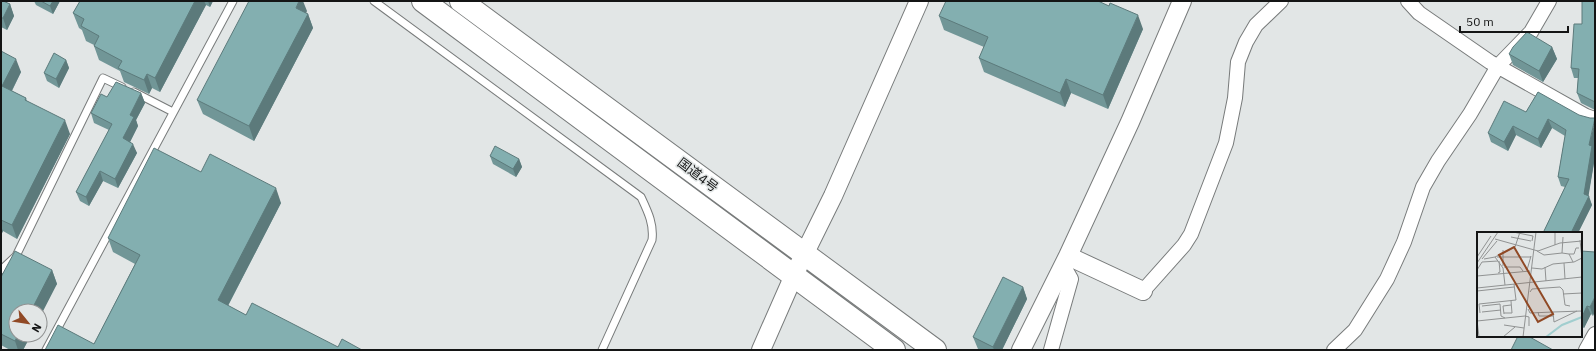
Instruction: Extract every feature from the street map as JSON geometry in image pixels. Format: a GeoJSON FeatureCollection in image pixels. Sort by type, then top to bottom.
{"type":"FeatureCollection","features":[{"type":"Feature","properties":{"kind":"highway","name":"国道4号"},"geometry":{"type":"LineString","coordinates":[[423,1],[894,350]]}},
{"type":"Feature","properties":{"kind":"highway","name":"国道4号"},"geometry":{"type":"LineString","coordinates":[[461,1],[935,350]]}},
{"type":"Feature","properties":{"kind":"street"},"geometry":{"type":"LineString","coordinates":[[761,350],[794,275],[833,196],[919,1]]}},
{"type":"Feature","properties":{"kind":"street"},"geometry":{"type":"LineString","coordinates":[[1021,350],[1130,122],[1182,1]]}},
{"type":"Feature","properties":{"kind":"street"},"geometry":{"type":"LineString","coordinates":[[1065,260],[1143,290],[1184,245],[1191,234],[1226,144],[1235,98],[1238,62],[1246,42],[1256,25],[1281,1]]}},
{"type":"Feature","properties":{"kind":"street"},"geometry":{"type":"LineString","coordinates":[[1408,1],[1419,14],[1490,62],[1586,116],[1595,119]]}},
{"type":"Feature","properties":{"kind":"street"},"geometry":{"type":"LineString","coordinates":[[1334,350],[1356,330],[1371,308],[1387,279],[1404,242],[1423,186],[1470,114],[1498,66],[1531,32],[1549,1]]}},
{"type":"Feature","properties":{"kind":"street"},"geometry":{"type":"LineString","coordinates":[[1051,350],[1070,279],[1065,260]]}},
{"type":"Feature","properties":{"kind":"street"},"geometry":{"type":"LineString","coordinates":[[1586,350],[1595,334]]}},
{"type":"Feature","properties":{"kind":"lane"},"geometry":{"type":"LineString","coordinates":[[46,350],[233,1]]}},
{"type":"Feature","properties":{"kind":"lane"},"geometry":{"type":"LineString","coordinates":[[374,1],[641,197],[652,222],[652,240],[602,350]]}},
{"type":"Feature","properties":{"kind":"lane"},"geometry":{"type":"LineString","coordinates":[[1,270],[16,256],[103,78],[160,104],[173,112]]}},
{"type":"Feature","properties":{"kind":"building"},"geometry":{"type":"Polygon","coordinates":[[[1,1],[10,4],[3,18],[1,18],[1,1]]]}},
{"type":"Feature","properties":{"kind":"building"},"geometry":{"type":"Polygon","coordinates":[[[41,1],[53,1],[50,6],[41,1]]]}},
{"type":"Feature","properties":{"kind":"building"},"geometry":{"type":"Polygon","coordinates":[[[80,1],[195,1],[155,78],[147,74],[144,80],[118,68],[122,61],[94,46],[99,36],[81,26],[84,19],[73,13],[80,1]]]}},
{"type":"Feature","properties":{"kind":"building"},"geometry":{"type":"Polygon","coordinates":[[[249,1],[299,1],[296,8],[308,14],[249,126],[197,100],[249,1]]]}},
{"type":"Feature","properties":{"kind":"building"},"geometry":{"type":"Polygon","coordinates":[[[946,1],[1098,1],[1109,6],[1110,3],[1138,15],[1103,95],[1066,79],[1060,93],[979,58],[988,37],[939,16],[946,1]]]}},
{"type":"Feature","properties":{"kind":"building"},"geometry":{"type":"Polygon","coordinates":[[[1582,1],[1595,1],[1595,102],[1577,93],[1579,69],[1571,68],[1574,24],[1582,24],[1582,1]]]}},
{"type":"Feature","properties":{"kind":"building"},"geometry":{"type":"Polygon","coordinates":[[[1527,32],[1552,47],[1539,71],[1509,54],[1513,47],[1527,32]]]}},
{"type":"Feature","properties":{"kind":"building"},"geometry":{"type":"Polygon","coordinates":[[[1,51],[16,59],[2,86],[26,98],[25,100],[65,120],[12,225],[1,220],[1,51]]]}},
{"type":"Feature","properties":{"kind":"building"},"geometry":{"type":"Polygon","coordinates":[[[54,53],[66,60],[56,79],[44,73],[54,53]]]}},
{"type":"Feature","properties":{"kind":"building"},"geometry":{"type":"Polygon","coordinates":[[[116,82],[141,93],[130,115],[134,117],[123,138],[133,144],[115,179],[100,171],[86,197],[76,192],[112,124],[91,113],[101,94],[107,97],[116,82]]]}},
{"type":"Feature","properties":{"kind":"building"},"geometry":{"type":"Polygon","coordinates":[[[1538,92],[1579,115],[1595,118],[1589,145],[1592,146],[1584,194],[1589,196],[1571,232],[1543,232],[1569,179],[1558,177],[1566,130],[1548,119],[1538,139],[1513,126],[1504,142],[1488,133],[1504,101],[1526,112],[1538,92]]]}},
{"type":"Feature","properties":{"kind":"building"},"geometry":{"type":"Polygon","coordinates":[[[495,146],[519,159],[513,169],[490,156],[495,146]]]}},
{"type":"Feature","properties":{"kind":"building"},"geometry":{"type":"Polygon","coordinates":[[[154,148],[201,172],[210,154],[276,188],[218,300],[246,315],[252,303],[338,347],[342,339],[362,350],[45,350],[58,325],[94,344],[140,255],[108,238],[154,148]]]}},
{"type":"Feature","properties":{"kind":"building"},"geometry":{"type":"Polygon","coordinates":[[[15,251],[52,270],[35,303],[8,303],[8,338],[1,334],[1,277],[15,251]]]}},
{"type":"Feature","properties":{"kind":"building"},"geometry":{"type":"Polygon","coordinates":[[[1582,251],[1595,252],[1595,297],[1590,307],[1587,306],[1582,317],[1582,251]]]}},
{"type":"Feature","properties":{"kind":"building"},"geometry":{"type":"Polygon","coordinates":[[[1003,277],[1023,287],[993,347],[973,337],[1003,277]]]}},
{"type":"Feature","properties":{"kind":"building"},"geometry":{"type":"Polygon","coordinates":[[[1518,337],[1530,337],[1553,350],[1511,350],[1518,337]]]}}]}
